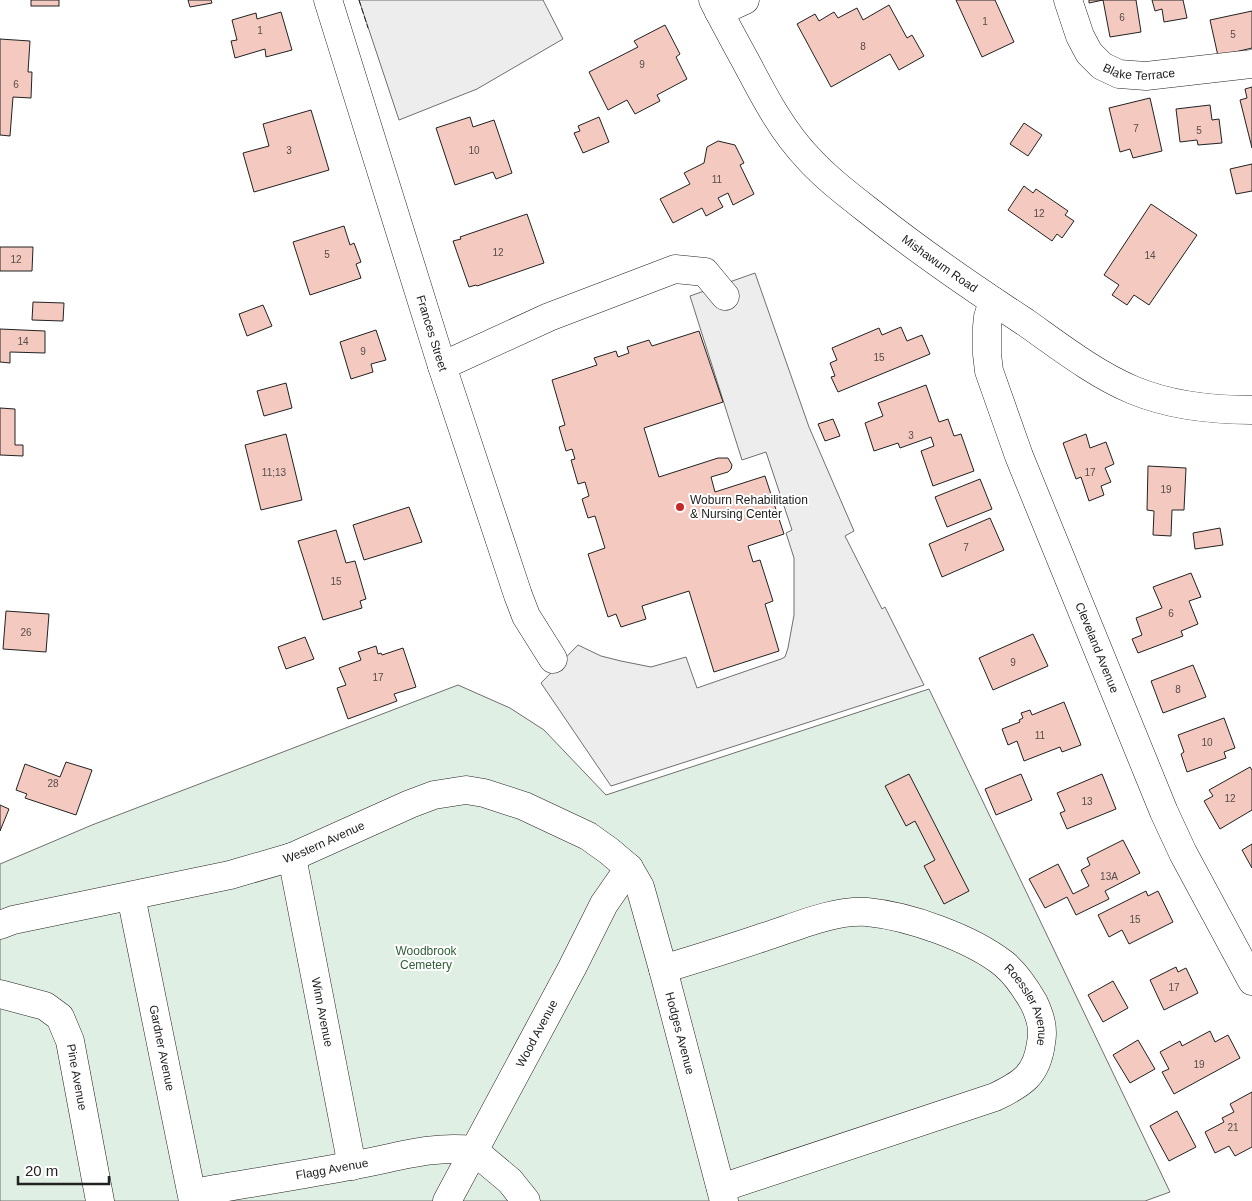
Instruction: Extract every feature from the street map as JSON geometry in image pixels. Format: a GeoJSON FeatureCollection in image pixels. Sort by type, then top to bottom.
{"type":"FeatureCollection","features":[{"type":"Feature","properties":{"kind":"street","name":"Frances Street"},"geometry":{"type":"LineString","coordinates":[[328,0],[442,366],[518,595],[530,622],[553,659]]}},
{"type":"Feature","properties":{"kind":"street"},"geometry":{"type":"LineString","coordinates":[[716,6],[745,0]]}},
{"type":"Feature","properties":{"kind":"street","name":"Blake Terrace"},"geometry":{"type":"LineString","coordinates":[[1068,0],[1080,36],[1089,53],[1102,66],[1119,74],[1146,76],[1252,64]]}},
{"type":"Feature","properties":{"kind":"street","name":"Mishawum Road"},"geometry":{"type":"LineString","coordinates":[[716,6],[777,118],[808,159],[856,201],[891,228],[993,301],[1088,365],[1134,390],[1171,402],[1220,409],[1252,410]]}},
{"type":"Feature","properties":{"kind":"street"},"geometry":{"type":"LineString","coordinates":[[442,366],[549,317],[675,269],[705,272],[725,296]]}},
{"type":"Feature","properties":{"kind":"street","name":"Cleveland Avenue"},"geometry":{"type":"LineString","coordinates":[[993,301],[987,327],[989,371],[1019,456],[1164,812],[1183,853],[1252,981]]}},
{"type":"Feature","properties":{"kind":"street","name":"Western Avenue"},"geometry":{"type":"LineString","coordinates":[[0,925],[13,920],[230,875],[292,858],[410,804],[434,795],[466,790],[484,793],[524,806],[580,832],[609,851],[629,868]]}},
{"type":"Feature","properties":{"kind":"street","name":"Winn Avenue"},"geometry":{"type":"LineString","coordinates":[[292,858],[352,1166]]}},
{"type":"Feature","properties":{"kind":"street","name":"Hodges Avenue"},"geometry":{"type":"LineString","coordinates":[[629,868],[640,887],[722,1195]]}},
{"type":"Feature","properties":{"kind":"street","name":"Wood Avenue"},"geometry":{"type":"LineString","coordinates":[[448,1201],[473,1150],[572,968],[604,904],[629,868]]}},
{"type":"Feature","properties":{"kind":"street","name":"Gardner Avenue"},"geometry":{"type":"LineString","coordinates":[[131,896],[192,1197]]}},
{"type":"Feature","properties":{"kind":"street","name":"Roessler Avenue"},"geometry":{"type":"LineString","coordinates":[[663,968],[817,919],[866,912],[923,924],[987,953],[1005,965],[1017,978],[1029,994],[1039,1013],[1042,1024],[1042,1037],[1037,1060],[1031,1072],[1022,1082],[1011,1089],[995,1097],[722,1195]]}},
{"type":"Feature","properties":{"kind":"street","name":"Pine Avenue"},"geometry":{"type":"LineString","coordinates":[[0,994],[45,1006],[60,1017],[70,1041],[100,1201]]}},
{"type":"Feature","properties":{"kind":"street","name":"Flagg Avenue"},"geometry":{"type":"LineString","coordinates":[[192,1197],[352,1166],[418,1151],[452,1148],[473,1150]]}},
{"type":"Feature","properties":{"kind":"street"},"geometry":{"type":"LineString","coordinates":[[473,1150],[510,1181],[526,1201]]}},
{"type":"Feature","properties":{"kind":"green space","name":"Woodbrook Cemetery"},"geometry":{"type":"Polygon","coordinates":[[[458,685],[510,708],[544,730],[606,795],[929,689],[1170,1192],[1145,1201],[0,1201],[0,864],[92,825],[458,685]]]}},
{"type":"Feature","properties":{"kind":"shaded area"},"geometry":{"type":"Polygon","coordinates":[[[359,0],[543,0],[563,39],[477,89],[399,120],[359,0]]]}},
{"type":"Feature","properties":{"kind":"shaded area"},"geometry":{"type":"Polygon","coordinates":[[[755,273],[809,427],[854,531],[845,536],[882,609],[885,607],[924,685],[611,786],[541,683],[578,645],[601,656],[651,667],[686,657],[697,688],[781,659],[785,657],[788,648],[794,615],[794,558],[786,533],[792,530],[766,452],[742,460],[690,296],[755,273]]]}},
{"type":"Feature","properties":{"kind":"building"},"geometry":{"type":"Polygon","coordinates":[[[31,0],[59,0],[59,6],[31,6],[31,0]]]}},
{"type":"Feature","properties":{"kind":"building"},"geometry":{"type":"Polygon","coordinates":[[[188,0],[211,0],[212,3],[190,7],[188,0]]]}},
{"type":"Feature","properties":{"kind":"building"},"geometry":{"type":"Polygon","coordinates":[[[956,0],[995,0],[1014,42],[982,57],[956,0]]]}},
{"type":"Feature","properties":{"kind":"building"},"geometry":{"type":"Polygon","coordinates":[[[1089,0],[1103,0],[1089,3],[1089,0]]]}},
{"type":"Feature","properties":{"kind":"building"},"geometry":{"type":"Polygon","coordinates":[[[1103,0],[1136,0],[1141,32],[1110,37],[1103,0]]]}},
{"type":"Feature","properties":{"kind":"building"},"geometry":{"type":"Polygon","coordinates":[[[1152,0],[1183,0],[1187,18],[1164,22],[1162,9],[1155,11],[1152,0]]]}},
{"type":"Feature","properties":{"kind":"building"},"geometry":{"type":"Polygon","coordinates":[[[889,5],[907,38],[912,35],[924,56],[899,70],[890,54],[831,87],[797,24],[815,14],[819,21],[834,12],[838,18],[857,8],[863,20],[889,5]]]}},
{"type":"Feature","properties":{"kind":"building"},"geometry":{"type":"Polygon","coordinates":[[[1252,11],[1252,48],[1218,56],[1210,20],[1252,11]]]}},
{"type":"Feature","properties":{"kind":"building"},"geometry":{"type":"Polygon","coordinates":[[[281,12],[292,50],[266,57],[265,49],[235,58],[231,41],[237,40],[232,20],[256,13],[257,19],[281,12]]]}},
{"type":"Feature","properties":{"kind":"building"},"geometry":{"type":"Polygon","coordinates":[[[665,25],[680,54],[676,57],[687,79],[657,95],[660,101],[635,114],[627,100],[608,110],[589,72],[638,47],[634,41],[665,25]]]}},
{"type":"Feature","properties":{"kind":"building"},"geometry":{"type":"Polygon","coordinates":[[[0,39],[30,41],[28,72],[32,72],[31,98],[13,97],[10,136],[0,135],[0,39]]]}},
{"type":"Feature","properties":{"kind":"building"},"geometry":{"type":"Polygon","coordinates":[[[1252,87],[1252,148],[1240,100],[1247,98],[1245,89],[1252,87]]]}},
{"type":"Feature","properties":{"kind":"building"},"geometry":{"type":"Polygon","coordinates":[[[1150,98],[1162,151],[1133,158],[1130,149],[1120,152],[1109,108],[1150,98]]]}},
{"type":"Feature","properties":{"kind":"building"},"geometry":{"type":"Polygon","coordinates":[[[1210,105],[1212,120],[1219,119],[1222,143],[1198,145],[1197,140],[1180,142],[1176,109],[1210,105]]]}},
{"type":"Feature","properties":{"kind":"building"},"geometry":{"type":"Polygon","coordinates":[[[311,110],[329,170],[254,192],[243,153],[269,146],[263,124],[311,110]]]}},
{"type":"Feature","properties":{"kind":"building"},"geometry":{"type":"Polygon","coordinates":[[[470,117],[473,127],[494,120],[512,173],[496,179],[493,172],[455,185],[436,128],[470,117]]]}},
{"type":"Feature","properties":{"kind":"building"},"geometry":{"type":"Polygon","coordinates":[[[599,117],[609,142],[583,153],[574,133],[580,131],[578,126],[599,117]]]}},
{"type":"Feature","properties":{"kind":"building"},"geometry":{"type":"Polygon","coordinates":[[[1024,123],[1042,135],[1028,156],[1010,144],[1024,123]]]}},
{"type":"Feature","properties":{"kind":"building"},"geometry":{"type":"Polygon","coordinates":[[[718,141],[735,145],[744,163],[740,165],[754,194],[733,205],[728,193],[718,198],[723,207],[706,216],[702,208],[673,223],[660,199],[690,184],[684,173],[704,163],[707,147],[718,141]]]}},
{"type":"Feature","properties":{"kind":"building"},"geometry":{"type":"Polygon","coordinates":[[[1252,164],[1252,191],[1236,194],[1230,169],[1252,164]]]}},
{"type":"Feature","properties":{"kind":"building"},"geometry":{"type":"Polygon","coordinates":[[[1024,186],[1033,193],[1036,189],[1068,211],[1065,215],[1074,221],[1062,238],[1057,234],[1052,241],[1008,210],[1024,186]]]}},
{"type":"Feature","properties":{"kind":"building"},"geometry":{"type":"Polygon","coordinates":[[[1151,204],[1197,235],[1149,305],[1134,295],[1127,305],[1112,295],[1119,285],[1104,275],[1151,204]]]}},
{"type":"Feature","properties":{"kind":"building"},"geometry":{"type":"Polygon","coordinates":[[[527,214],[544,263],[469,287],[453,241],[527,214]]]}},
{"type":"Feature","properties":{"kind":"building"},"geometry":{"type":"Polygon","coordinates":[[[344,226],[350,245],[354,243],[361,262],[356,264],[361,278],[310,295],[293,242],[344,226]]]}},
{"type":"Feature","properties":{"kind":"building"},"geometry":{"type":"Polygon","coordinates":[[[0,247],[33,247],[32,271],[0,271],[0,247]]]}},
{"type":"Feature","properties":{"kind":"building"},"geometry":{"type":"Polygon","coordinates":[[[33,302],[64,303],[63,321],[32,320],[33,302]]]}},
{"type":"Feature","properties":{"kind":"building"},"geometry":{"type":"Polygon","coordinates":[[[263,305],[272,326],[247,336],[239,314],[263,305]]]}},
{"type":"Feature","properties":{"kind":"building"},"geometry":{"type":"Polygon","coordinates":[[[901,327],[907,341],[922,335],[930,354],[838,392],[831,377],[835,376],[830,363],[837,360],[832,348],[879,328],[882,335],[901,327]]]}},
{"type":"Feature","properties":{"kind":"building"},"geometry":{"type":"Polygon","coordinates":[[[0,329],[45,331],[45,353],[10,352],[10,363],[0,362],[0,329]]]}},
{"type":"Feature","properties":{"kind":"building"},"geometry":{"type":"Polygon","coordinates":[[[376,330],[386,360],[371,364],[373,372],[351,379],[340,342],[376,330]]]}},
{"type":"Feature","properties":{"kind":"building","name":"Woburn Rehabilitation & Nursing Center"},"geometry":{"type":"Polygon","coordinates":[[[699,331],[723,402],[644,428],[659,477],[718,458],[728,458],[732,465],[731,469],[728,472],[711,477],[715,492],[765,476],[784,534],[748,546],[753,562],[760,560],[773,601],[765,604],[779,651],[714,672],[689,591],[642,606],[646,619],[621,627],[616,614],[608,617],[588,554],[605,548],[595,516],[588,518],[582,499],[589,496],[585,482],[578,484],[571,460],[575,459],[572,449],[566,451],[559,427],[565,425],[552,380],[597,365],[594,358],[616,351],[618,357],[629,353],[627,347],[649,340],[652,346],[699,331]]]}},
{"type":"Feature","properties":{"kind":"building"},"geometry":{"type":"Polygon","coordinates":[[[286,383],[292,408],[264,416],[257,391],[286,383]]]}},
{"type":"Feature","properties":{"kind":"building"},"geometry":{"type":"Polygon","coordinates":[[[926,385],[939,422],[948,419],[954,436],[961,434],[974,471],[933,486],[921,451],[934,446],[931,437],[900,448],[898,443],[874,451],[865,423],[883,416],[878,403],[926,385]]]}},
{"type":"Feature","properties":{"kind":"building"},"geometry":{"type":"Polygon","coordinates":[[[0,408],[15,409],[15,445],[23,445],[23,456],[0,455],[0,408]]]}},
{"type":"Feature","properties":{"kind":"building"},"geometry":{"type":"Polygon","coordinates":[[[833,419],[840,436],[825,441],[818,424],[833,419]]]}},
{"type":"Feature","properties":{"kind":"building"},"geometry":{"type":"Polygon","coordinates":[[[286,434],[302,500],[261,510],[245,445],[286,434]]]}},
{"type":"Feature","properties":{"kind":"building"},"geometry":{"type":"Polygon","coordinates":[[[1086,434],[1090,448],[1106,442],[1114,464],[1105,468],[1111,482],[1101,486],[1104,495],[1089,501],[1081,477],[1076,479],[1063,443],[1086,434]]]}},
{"type":"Feature","properties":{"kind":"building"},"geometry":{"type":"Polygon","coordinates":[[[1148,466],[1186,468],[1184,510],[1172,510],[1171,536],[1153,535],[1154,511],[1147,510],[1148,466]]]}},
{"type":"Feature","properties":{"kind":"building"},"geometry":{"type":"Polygon","coordinates":[[[980,479],[992,509],[947,527],[935,497],[980,479]]]}},
{"type":"Feature","properties":{"kind":"building"},"geometry":{"type":"Polygon","coordinates":[[[409,507],[422,542],[364,560],[353,525],[409,507]]]}},
{"type":"Feature","properties":{"kind":"building"},"geometry":{"type":"Polygon","coordinates":[[[990,518],[1004,550],[942,577],[929,544],[990,518]]]}},
{"type":"Feature","properties":{"kind":"building"},"geometry":{"type":"Polygon","coordinates":[[[1220,528],[1223,545],[1195,549],[1193,533],[1220,528]]]}},
{"type":"Feature","properties":{"kind":"building"},"geometry":{"type":"Polygon","coordinates":[[[336,530],[346,563],[355,561],[366,599],[360,601],[362,608],[323,620],[298,541],[336,530]]]}},
{"type":"Feature","properties":{"kind":"building"},"geometry":{"type":"Polygon","coordinates":[[[1191,573],[1201,597],[1189,601],[1198,624],[1181,631],[1183,636],[1138,653],[1132,639],[1142,635],[1136,618],[1162,608],[1153,587],[1191,573]]]}},
{"type":"Feature","properties":{"kind":"building"},"geometry":{"type":"Polygon","coordinates":[[[6,611],[49,614],[46,652],[3,649],[6,611]]]}},
{"type":"Feature","properties":{"kind":"building"},"geometry":{"type":"Polygon","coordinates":[[[1033,634],[1048,666],[993,690],[979,658],[1033,634]]]}},
{"type":"Feature","properties":{"kind":"building"},"geometry":{"type":"Polygon","coordinates":[[[305,637],[314,659],[286,669],[278,647],[305,637]]]}},
{"type":"Feature","properties":{"kind":"building"},"geometry":{"type":"Polygon","coordinates":[[[376,646],[378,654],[381,653],[382,655],[403,648],[416,687],[394,694],[397,701],[348,719],[337,688],[346,685],[339,668],[361,660],[358,652],[376,646]]]}},
{"type":"Feature","properties":{"kind":"building"},"geometry":{"type":"Polygon","coordinates":[[[1193,665],[1206,697],[1163,713],[1151,681],[1193,665]]]}},
{"type":"Feature","properties":{"kind":"building"},"geometry":{"type":"Polygon","coordinates":[[[1064,702],[1081,745],[1062,752],[1060,747],[1024,761],[1017,741],[1008,745],[1002,729],[1020,722],[1019,720],[1023,718],[1021,713],[1030,710],[1032,715],[1064,702]]]}},
{"type":"Feature","properties":{"kind":"building"},"geometry":{"type":"Polygon","coordinates":[[[1224,718],[1235,748],[1224,752],[1226,758],[1187,772],[1181,754],[1184,752],[1178,735],[1224,718]]]}},
{"type":"Feature","properties":{"kind":"building"},"geometry":{"type":"Polygon","coordinates":[[[66,762],[92,770],[76,815],[25,798],[27,794],[16,790],[25,764],[60,777],[66,762]]]}},
{"type":"Feature","properties":{"kind":"building"},"geometry":{"type":"Polygon","coordinates":[[[1250,767],[1252,770],[1252,810],[1220,829],[1204,801],[1213,796],[1209,790],[1250,767]]]}},
{"type":"Feature","properties":{"kind":"building"},"geometry":{"type":"Polygon","coordinates":[[[909,774],[969,891],[944,904],[924,866],[935,860],[915,821],[906,826],[885,786],[909,774]]]}},
{"type":"Feature","properties":{"kind":"building"},"geometry":{"type":"Polygon","coordinates":[[[1021,774],[1032,800],[996,815],[985,789],[1021,774]]]}},
{"type":"Feature","properties":{"kind":"building"},"geometry":{"type":"Polygon","coordinates":[[[1102,774],[1116,809],[1067,829],[1060,813],[1065,811],[1057,793],[1102,774]]]}},
{"type":"Feature","properties":{"kind":"building"},"geometry":{"type":"Polygon","coordinates":[[[0,805],[9,809],[0,831],[0,805]]]}},
{"type":"Feature","properties":{"kind":"building"},"geometry":{"type":"Polygon","coordinates":[[[1123,840],[1140,873],[1105,891],[1109,899],[1076,915],[1067,897],[1045,908],[1029,879],[1058,864],[1073,894],[1089,886],[1081,870],[1090,865],[1087,858],[1123,840]]]}},
{"type":"Feature","properties":{"kind":"building"},"geometry":{"type":"Polygon","coordinates":[[[1252,844],[1252,868],[1242,850],[1252,844]]]}},
{"type":"Feature","properties":{"kind":"building"},"geometry":{"type":"Polygon","coordinates":[[[1146,891],[1148,896],[1158,891],[1173,922],[1129,944],[1122,930],[1109,937],[1098,915],[1146,891]]]}},
{"type":"Feature","properties":{"kind":"building"},"geometry":{"type":"Polygon","coordinates":[[[1176,967],[1178,972],[1186,968],[1198,993],[1164,1010],[1150,980],[1176,967]]]}},
{"type":"Feature","properties":{"kind":"building"},"geometry":{"type":"Polygon","coordinates":[[[1113,981],[1128,1008],[1103,1022],[1088,995],[1113,981]]]}},
{"type":"Feature","properties":{"kind":"building"},"geometry":{"type":"Polygon","coordinates":[[[1210,1031],[1215,1042],[1228,1035],[1240,1058],[1174,1094],[1162,1072],[1169,1069],[1160,1052],[1180,1041],[1182,1046],[1210,1031]]]}},
{"type":"Feature","properties":{"kind":"building"},"geometry":{"type":"Polygon","coordinates":[[[1138,1040],[1155,1069],[1130,1083],[1113,1055],[1138,1040]]]}},
{"type":"Feature","properties":{"kind":"building"},"geometry":{"type":"Polygon","coordinates":[[[1252,1092],[1252,1147],[1235,1156],[1229,1146],[1215,1153],[1205,1132],[1224,1122],[1222,1118],[1234,1112],[1230,1104],[1252,1092]]]}},
{"type":"Feature","properties":{"kind":"building"},"geometry":{"type":"Polygon","coordinates":[[[1177,1111],[1196,1147],[1169,1161],[1150,1126],[1177,1111]]]}},
{"type":"Feature","properties":{"kind":"fence"},"geometry":{"type":"LineString","coordinates":[[359,0],[368,28]]}},
{"type":"Feature","properties":{"kind":"place","name":"Woburn Rehabilitation & Nursing Center"},"geometry":{"type":"Point","coordinates":[680,507]}}]}
